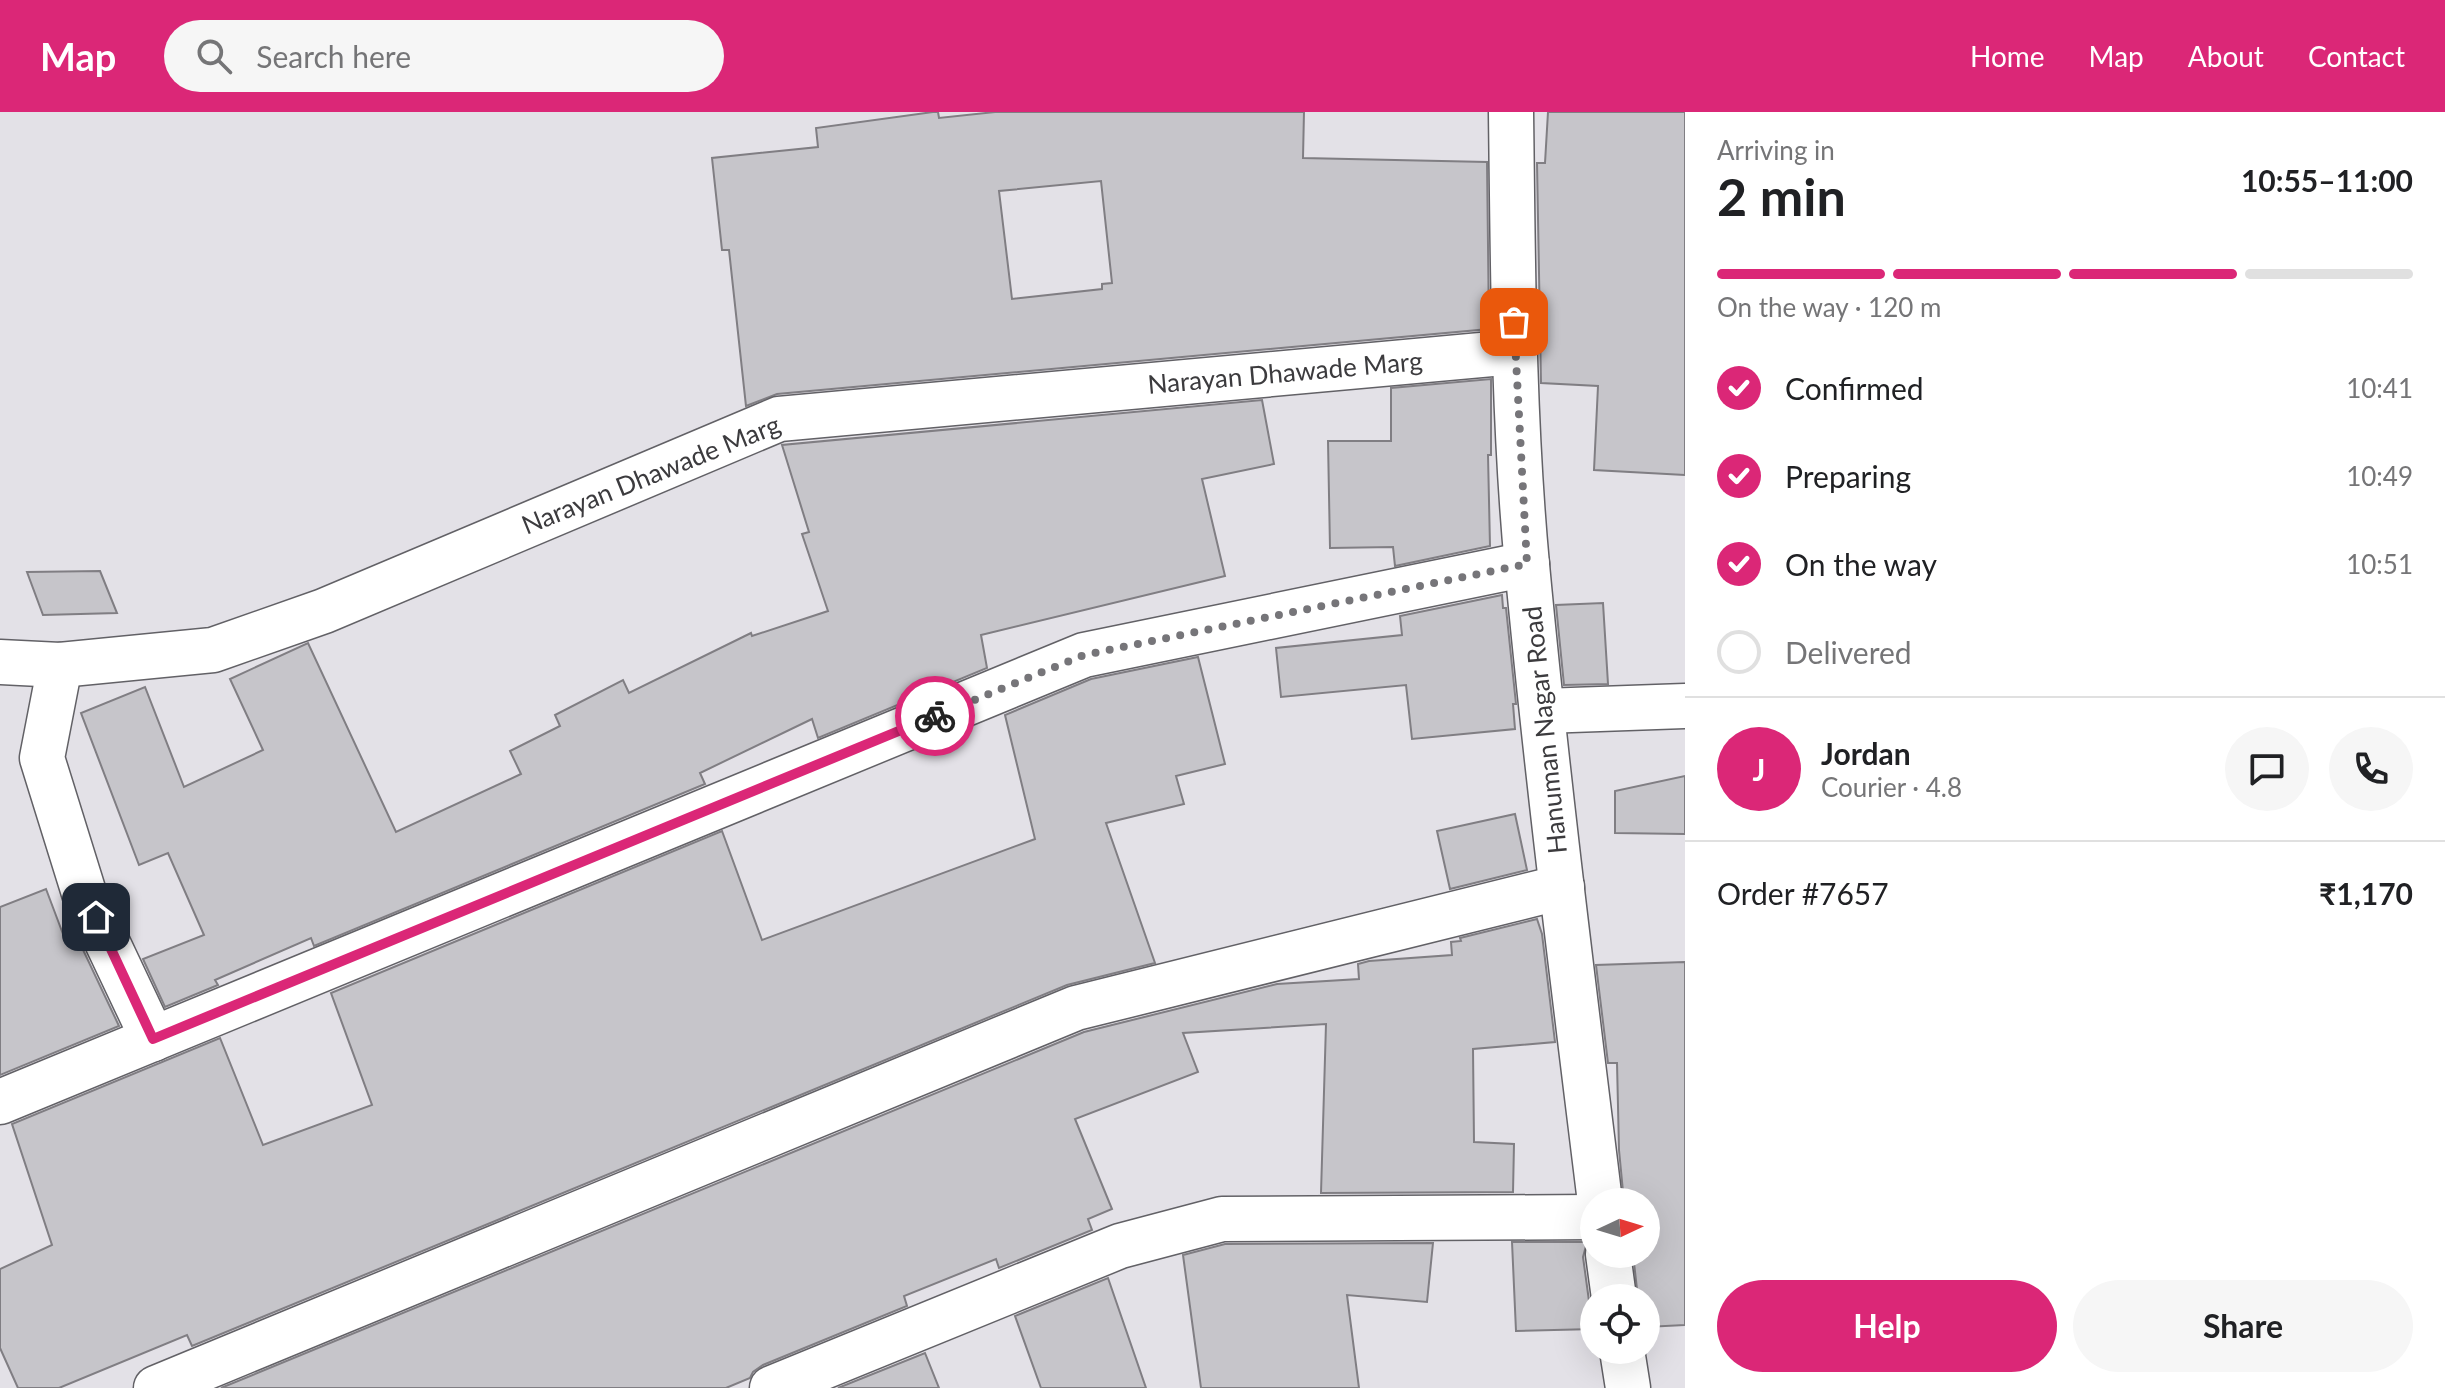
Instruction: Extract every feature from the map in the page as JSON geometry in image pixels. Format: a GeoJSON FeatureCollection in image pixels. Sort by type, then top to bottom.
{"type":"FeatureCollection","features":[{"type":"Feature","properties":{"kind":"street","name":"Hanuman Nagar Road"},"geometry":{"type":"LineString","coordinates":[[1511,112],[1514,352],[1527,564],[1598,1188]]}},
{"type":"Feature","properties":{"kind":"street","name":"Narayan Dhawade Marg"},"geometry":{"type":"LineString","coordinates":[[0,662],[60,665],[227,646],[324,611],[779,419],[1514,352]]}},
{"type":"Feature","properties":{"kind":"street"},"geometry":{"type":"LineString","coordinates":[[0,1102],[1084,655],[1527,564]]}},
{"type":"Feature","properties":{"kind":"street"},"geometry":{"type":"LineString","coordinates":[[60,665],[42,758],[84,893],[153,1039]]}},
{"type":"Feature","properties":{"kind":"street"},"geometry":{"type":"LineString","coordinates":[[1543,711],[1685,706]]}},
{"type":"Feature","properties":{"kind":"street"},"geometry":{"type":"LineString","coordinates":[[156,1388],[1076,1008],[1562,887]]}},
{"type":"Feature","properties":{"kind":"street"},"geometry":{"type":"LineString","coordinates":[[772,1388],[1120,1246],[1222,1219],[1580,1217]]}},
{"type":"Feature","properties":{"kind":"street"},"geometry":{"type":"LineString","coordinates":[[1624,1364],[1628,1388]]}},
{"type":"Feature","properties":{"kind":"building"},"geometry":{"type":"Polygon","coordinates":[[[933,112],[938,112],[939,118],[995,112],[1304,112],[1303,158],[1487,162],[1489,329],[777,394],[746,406],[729,250],[722,250],[712,158],[818,147],[816,128],[933,112]],[[1101,181],[999,191],[1012,299],[1102,289],[1102,284],[1112,283],[1101,181]]]}},
{"type":"Feature","properties":{"kind":"building"},"geometry":{"type":"Polygon","coordinates":[[[1548,112],[1685,112],[1685,475],[1594,470],[1598,386],[1541,383],[1537,163],[1545,163],[1548,112]]]}},
{"type":"Feature","properties":{"kind":"building"},"geometry":{"type":"Polygon","coordinates":[[[1491,379],[1491,455],[1488,455],[1490,546],[1395,566],[1393,547],[1330,548],[1328,441],[1391,441],[1391,388],[1491,379]]]}},
{"type":"Feature","properties":{"kind":"building"},"geometry":{"type":"Polygon","coordinates":[[[1262,400],[1274,464],[1202,479],[1225,576],[981,635],[987,668],[818,738],[812,719],[700,773],[705,784],[314,946],[311,938],[215,980],[218,985],[165,1007],[143,959],[204,935],[168,853],[139,865],[81,713],[145,687],[184,787],[263,750],[230,679],[308,643],[396,832],[521,774],[510,751],[560,726],[555,715],[623,680],[629,693],[751,633],[752,636],[828,611],[802,534],[809,532],[782,445],[1262,400]]]}},
{"type":"Feature","properties":{"kind":"building"},"geometry":{"type":"Polygon","coordinates":[[[100,571],[117,613],[43,615],[27,572],[100,571]]]}},
{"type":"Feature","properties":{"kind":"building"},"geometry":{"type":"Polygon","coordinates":[[[1502,595],[1516,704],[1513,704],[1515,729],[1412,739],[1406,685],[1281,697],[1276,648],[1402,635],[1400,616],[1502,595]]]}},
{"type":"Feature","properties":{"kind":"building"},"geometry":{"type":"Polygon","coordinates":[[[1603,603],[1608,684],[1564,685],[1556,605],[1603,603]]]}},
{"type":"Feature","properties":{"kind":"building"},"geometry":{"type":"Polygon","coordinates":[[[1198,657],[1225,764],[1176,776],[1184,804],[1106,823],[1155,963],[1067,985],[192,1346],[187,1335],[59,1388],[18,1388],[0,1348],[0,1269],[52,1245],[12,1124],[220,1038],[263,1145],[372,1105],[331,993],[722,831],[762,940],[1035,839],[1005,715],[1091,679],[1198,657]]]}},
{"type":"Feature","properties":{"kind":"building"},"geometry":{"type":"Polygon","coordinates":[[[1685,776],[1685,834],[1615,833],[1615,791],[1685,776]]]}},
{"type":"Feature","properties":{"kind":"building"},"geometry":{"type":"Polygon","coordinates":[[[1515,814],[1527,870],[1450,889],[1437,831],[1515,814]]]}},
{"type":"Feature","properties":{"kind":"building"},"geometry":{"type":"Polygon","coordinates":[[[46,889],[66,942],[77,937],[119,1026],[0,1075],[0,907],[46,889]]]}},
{"type":"Feature","properties":{"kind":"building"},"geometry":{"type":"Polygon","coordinates":[[[1537,919],[1542,934],[1555,1042],[1473,1049],[1474,1142],[1514,1144],[1513,1192],[1321,1193],[1326,1024],[1183,1033],[1198,1072],[1075,1119],[1112,1209],[1088,1219],[1092,1230],[999,1268],[996,1259],[904,1296],[907,1306],[763,1365],[750,1378],[726,1388],[221,1388],[1084,1032],[1277,984],[1359,979],[1358,964],[1452,955],[1451,942],[1461,941],[1460,938],[1537,919]]]}},
{"type":"Feature","properties":{"kind":"building"},"geometry":{"type":"Polygon","coordinates":[[[1685,962],[1685,1325],[1660,1326],[1660,1284],[1636,1284],[1635,1268],[1660,1268],[1660,1188],[1623,1188],[1617,1063],[1608,1063],[1596,965],[1685,962]]]}},
{"type":"Feature","properties":{"kind":"building"},"geometry":{"type":"Polygon","coordinates":[[[1512,1242],[1580,1242],[1580,1268],[1584,1268],[1587,1284],[1580,1284],[1580,1329],[1516,1331],[1512,1242]]]}},
{"type":"Feature","properties":{"kind":"building"},"geometry":{"type":"Polygon","coordinates":[[[1433,1243],[1427,1302],[1347,1295],[1359,1388],[1201,1388],[1183,1255],[1225,1244],[1433,1243]]]}},
{"type":"Feature","properties":{"kind":"building"},"geometry":{"type":"Polygon","coordinates":[[[1108,1278],[1146,1388],[1041,1388],[1015,1316],[1108,1278]]]}},
{"type":"Feature","properties":{"kind":"building"},"geometry":{"type":"Polygon","coordinates":[[[925,1353],[939,1388],[838,1388],[925,1353]]]}},
{"type":"Feature","properties":{"kind":"way so far"},"geometry":{"type":"LineString","coordinates":[[935,716],[1084,655],[1527,564],[1514,322]]}},
{"type":"Feature","properties":{"kind":"route"},"geometry":{"type":"LineString","coordinates":[[96,917],[153,1039],[935,716]]}}]}
